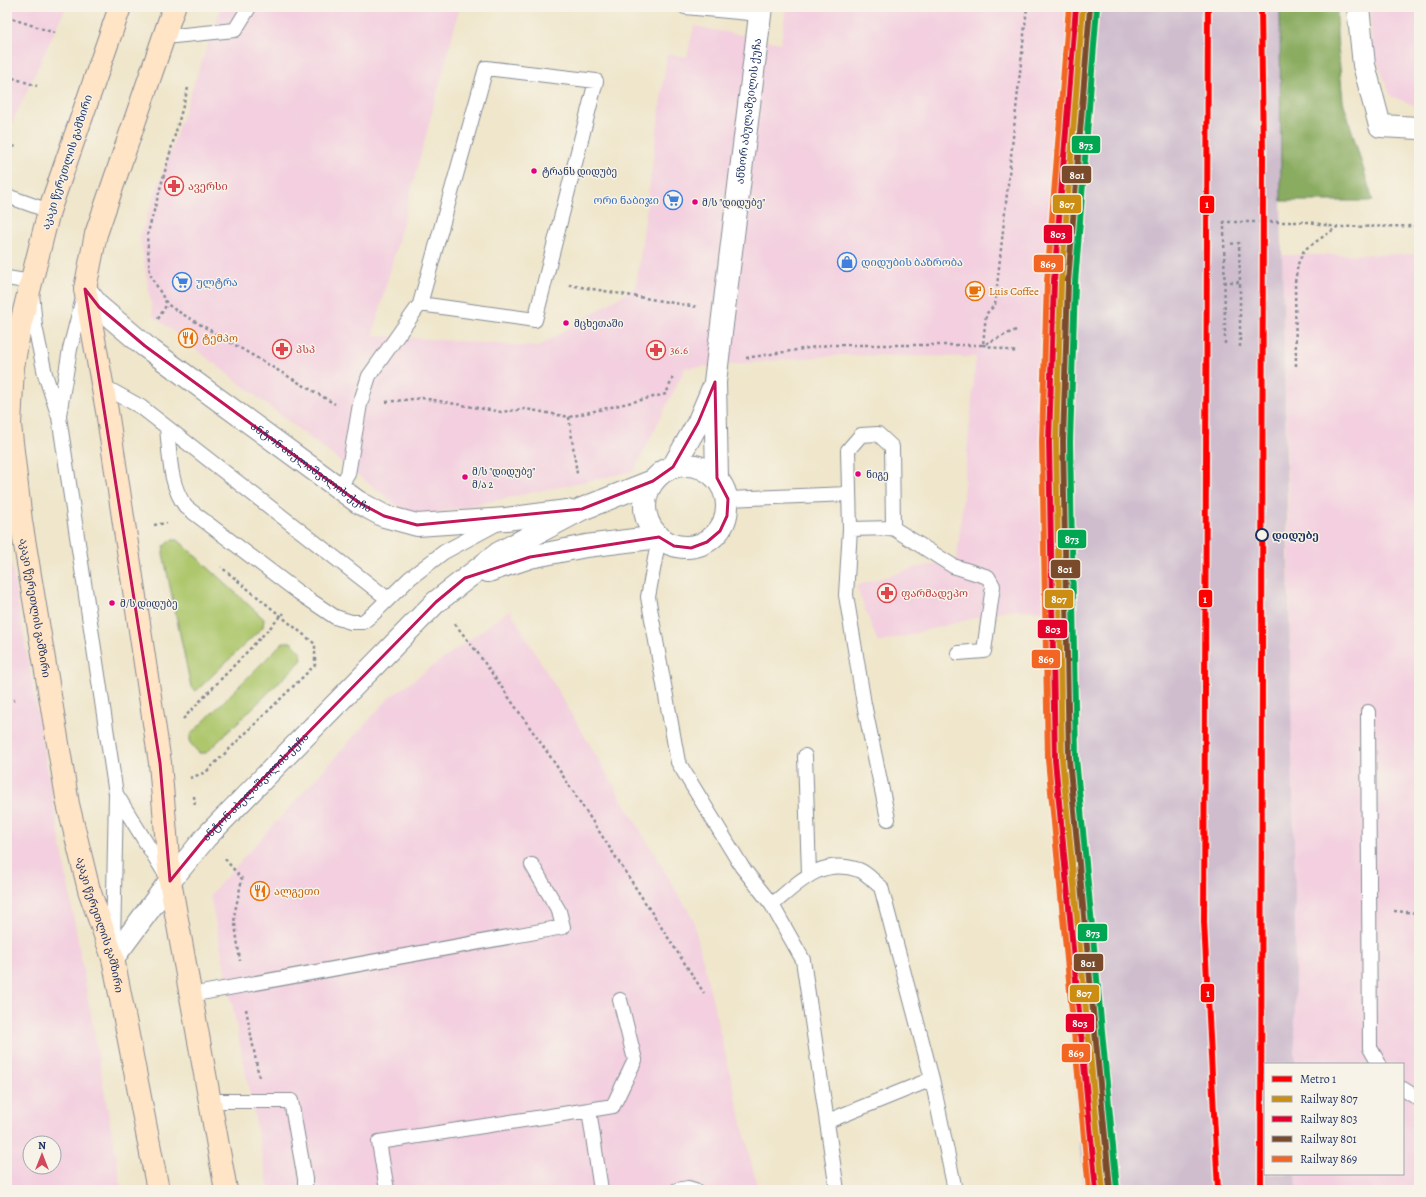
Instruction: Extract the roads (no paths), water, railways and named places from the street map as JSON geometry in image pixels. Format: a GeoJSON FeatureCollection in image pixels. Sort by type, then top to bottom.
{"type":"FeatureCollection","features":[{"type":"Feature","properties":{"kind":"main road","name":"აკაკი წერეთლის გამზირი"},"geometry":{"type":"LineString","coordinates":[[120,7],[49,211],[20,327],[13,367],[10,425],[20,521],[68,804],[89,890],[113,958],[158,1190]]}},
{"type":"Feature","properties":{"kind":"main road"},"geometry":{"type":"LineString","coordinates":[[174,7],[96,234],[88,267],[86,289],[103,386],[161,770],[170,881],[226,1190]]}},
{"type":"Feature","properties":{"kind":"street"},"geometry":{"type":"LineString","coordinates":[[1358,7],[1364,65],[1380,126],[1419,128]]}},
{"type":"Feature","properties":{"kind":"street","name":"ანზორ აბულაშვილის ქუჩა"},"geometry":{"type":"LineString","coordinates":[[717,478],[715,382],[761,10]]}},
{"type":"Feature","properties":{"kind":"street","name":"ანტონ აბულაშვილის ქუჩა"},"geometry":{"type":"LineString","coordinates":[[86,289],[99,307],[134,338],[338,488],[358,502],[384,516],[401,523],[418,525],[506,519],[582,509]]}},
{"type":"Feature","properties":{"kind":"street","name":"ანზორ აბულაშვილის ქუჩა"},"geometry":{"type":"LineString","coordinates":[[673,467],[698,423],[715,382]]}},
{"type":"Feature","properties":{"kind":"street"},"geometry":{"type":"LineString","coordinates":[[689,465],[704,469],[717,478],[724,488],[728,499],[727,516],[720,531],[707,542],[691,548],[674,546],[659,538],[649,525],[645,510],[646,495],[653,481],[662,473],[673,467],[689,465]]}},
{"type":"Feature","properties":{"kind":"street","name":"ანტონ აბულაშვილის ქუჩა"},"geometry":{"type":"LineString","coordinates":[[113,958],[170,881],[206,837],[436,602],[499,553],[582,509],[653,481]]}},
{"type":"Feature","properties":{"kind":"street","name":"ანტონ აბულაშვილის ქუჩა"},"geometry":{"type":"LineString","coordinates":[[465,578],[530,557],[586,546],[659,538]]}},
{"type":"Feature","properties":{"kind":"lane"},"geometry":{"type":"LineString","coordinates":[[685,7],[761,10]]}},
{"type":"Feature","properties":{"kind":"lane"},"geometry":{"type":"LineString","coordinates":[[164,37],[235,30],[248,8]]}},
{"type":"Feature","properties":{"kind":"lane"},"geometry":{"type":"LineString","coordinates":[[338,488],[348,474],[360,404],[369,376],[420,304],[486,68],[596,81],[535,320],[420,304]]}},
{"type":"Feature","properties":{"kind":"lane"},"geometry":{"type":"LineString","coordinates":[[7,196],[49,211]]}},
{"type":"Feature","properties":{"kind":"lane"},"geometry":{"type":"LineString","coordinates":[[7,278],[31,282],[35,326],[44,374],[59,417],[116,794],[113,958]]}},
{"type":"Feature","properties":{"kind":"lane"},"geometry":{"type":"LineString","coordinates":[[59,417],[70,349],[86,289]]}},
{"type":"Feature","properties":{"kind":"lane"},"geometry":{"type":"LineString","coordinates":[[103,386],[141,407],[388,599]]}},
{"type":"Feature","properties":{"kind":"lane"},"geometry":{"type":"LineString","coordinates":[[167,428],[174,484],[178,496],[186,507],[298,592],[335,617],[351,622],[363,622],[410,578],[444,552],[506,519]]}},
{"type":"Feature","properties":{"kind":"lane"},"geometry":{"type":"LineString","coordinates":[[888,818],[864,704],[846,595],[850,529],[848,450],[861,435],[878,434],[892,448],[893,528]]}},
{"type":"Feature","properties":{"kind":"lane"},"geometry":{"type":"LineString","coordinates":[[728,499],[848,494]]}},
{"type":"Feature","properties":{"kind":"lane"},"geometry":{"type":"LineString","coordinates":[[850,529],[893,528],[952,566],[988,577],[993,586],[984,651],[958,653]]}},
{"type":"Feature","properties":{"kind":"lane"},"geometry":{"type":"LineString","coordinates":[[659,538],[648,597],[678,762],[742,867],[772,905],[803,960],[837,1190]]}},
{"type":"Feature","properties":{"kind":"lane"},"geometry":{"type":"LineString","coordinates":[[1368,712],[1370,1048],[1378,1063]]}},
{"type":"Feature","properties":{"kind":"lane"},"geometry":{"type":"LineString","coordinates":[[805,756],[810,873]]}},
{"type":"Feature","properties":{"kind":"lane"},"geometry":{"type":"LineString","coordinates":[[116,794],[170,881]]}},
{"type":"Feature","properties":{"kind":"lane"},"geometry":{"type":"LineString","coordinates":[[190,995],[563,927],[559,911],[532,866]]}},
{"type":"Feature","properties":{"kind":"lane"},"geometry":{"type":"LineString","coordinates":[[772,905],[810,873],[835,866],[860,870],[881,887],[932,1079],[955,1190]]}},
{"type":"Feature","properties":{"kind":"lane"},"geometry":{"type":"LineString","coordinates":[[388,1190],[379,1142],[613,1106],[635,1060],[620,1000]]}},
{"type":"Feature","properties":{"kind":"lane"},"geometry":{"type":"LineString","coordinates":[[828,1121],[932,1079]]}},
{"type":"Feature","properties":{"kind":"lane"},"geometry":{"type":"LineString","coordinates":[[1404,1090],[1419,1099]]}},
{"type":"Feature","properties":{"kind":"lane"},"geometry":{"type":"LineString","coordinates":[[210,1101],[291,1101],[305,1178],[305,1190]]}},
{"type":"Feature","properties":{"kind":"lane"},"geometry":{"type":"LineString","coordinates":[[590,1110],[601,1190]]}},
{"type":"Feature","properties":{"kind":"lane"},"geometry":{"type":"LineString","coordinates":[[677,1190],[688,1188],[695,1190]]}},
{"type":"Feature","properties":{"kind":"metro line","name":"1"},"geometry":{"type":"LineString","coordinates":[[1208,7],[1204,922],[1218,1190]]}},
{"type":"Feature","properties":{"kind":"metro line","name":"1"},"geometry":{"type":"LineString","coordinates":[[1261,7],[1263,155],[1261,1190]]}},
{"type":"Feature","properties":{"kind":"rail line","name":"869"},"geometry":{"type":"LineString","coordinates":[[1069,7],[1047,281],[1042,442],[1048,760],[1089,1190]]}},
{"type":"Feature","properties":{"kind":"rail line","name":"803"},"geometry":{"type":"LineString","coordinates":[[1076,7],[1054,281],[1049,442],[1055,760],[1096,1190]]}},
{"type":"Feature","properties":{"kind":"rail line","name":"807"},"geometry":{"type":"LineString","coordinates":[[1083,7],[1061,282],[1056,442],[1062,759],[1103,1190]]}},
{"type":"Feature","properties":{"kind":"rail line","name":"801"},"geometry":{"type":"LineString","coordinates":[[1090,8],[1068,282],[1063,442],[1069,759],[1110,1189]]}},
{"type":"Feature","properties":{"kind":"place","name":"ტრანს დიდუბე"},"geometry":{"type":"Point","coordinates":[534,171]}},
{"type":"Feature","properties":{"kind":"place","name":"ავერსი"},"geometry":{"type":"Point","coordinates":[174,186]}},
{"type":"Feature","properties":{"kind":"place","name":"ორი ნაბიჯი"},"geometry":{"type":"Point","coordinates":[673,200]}},
{"type":"Feature","properties":{"kind":"place","name":"მ/ს \"დიდუბე\""},"geometry":{"type":"Point","coordinates":[695,202]}},
{"type":"Feature","properties":{"kind":"place","name":"დიდუბის ბაზრობა"},"geometry":{"type":"Point","coordinates":[847,262]}},
{"type":"Feature","properties":{"kind":"place","name":"ულტრა"},"geometry":{"type":"Point","coordinates":[182,282]}},
{"type":"Feature","properties":{"kind":"place","name":"Luis Coffee"},"geometry":{"type":"Point","coordinates":[975,291]}},
{"type":"Feature","properties":{"kind":"place","name":"მცხეთაში"},"geometry":{"type":"Point","coordinates":[566,323]}},
{"type":"Feature","properties":{"kind":"place","name":"ტემპო"},"geometry":{"type":"Point","coordinates":[188,338]}},
{"type":"Feature","properties":{"kind":"place","name":"პსპ"},"geometry":{"type":"Point","coordinates":[282,349]}},
{"type":"Feature","properties":{"kind":"place","name":"36.6"},"geometry":{"type":"Point","coordinates":[656,350]}},
{"type":"Feature","properties":{"kind":"place","name":"ნიგე"},"geometry":{"type":"Point","coordinates":[858,474]}},
{"type":"Feature","properties":{"kind":"place","name":"მ/ს \"დიდუბე\" მ/ა 2"},"geometry":{"type":"Point","coordinates":[465,477]}},
{"type":"Feature","properties":{"kind":"place","name":"დიდუბე"},"geometry":{"type":"Point","coordinates":[1262,535]}},
{"type":"Feature","properties":{"kind":"place","name":"ფარმადეპო"},"geometry":{"type":"Point","coordinates":[887,593]}},
{"type":"Feature","properties":{"kind":"place","name":"მ/ს დიდუბე"},"geometry":{"type":"Point","coordinates":[112,603]}},
{"type":"Feature","properties":{"kind":"place","name":"ალგეთი"},"geometry":{"type":"Point","coordinates":[260,891]}}]}
